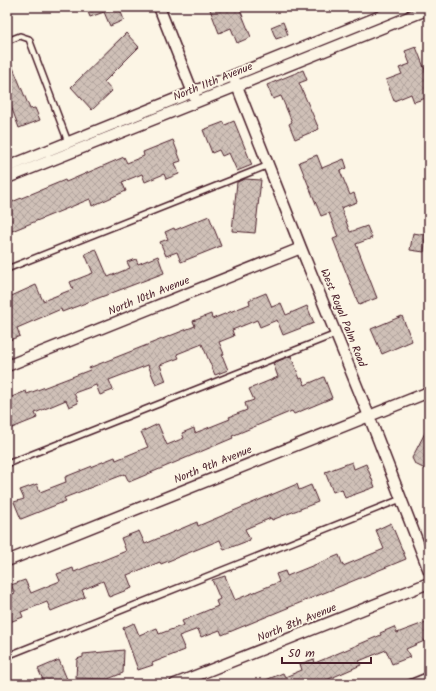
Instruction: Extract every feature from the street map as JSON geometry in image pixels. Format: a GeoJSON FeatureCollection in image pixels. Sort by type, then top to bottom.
{"type":"FeatureCollection","features":[{"type":"Feature","properties":{"kind":"street"},"geometry":{"type":"LineString","coordinates":[[159,7],[196,102]]}},
{"type":"Feature","properties":{"kind":"street","name":"North 11th Avenue"},"geometry":{"type":"LineString","coordinates":[[7,166],[192,92],[406,10],[429,9]]}},
{"type":"Feature","properties":{"kind":"street","name":"North 11th Avenue"},"geometry":{"type":"LineString","coordinates":[[7,178],[238,85],[406,10]]}},
{"type":"Feature","properties":{"kind":"street","name":"West Royal Palm Road"},"geometry":{"type":"LineString","coordinates":[[233,76],[238,85],[429,571]]}},
{"type":"Feature","properties":{"kind":"street","name":"North 10th Avenue"},"geometry":{"type":"LineString","coordinates":[[7,366],[301,248]]}},
{"type":"Feature","properties":{"kind":"street","name":"North 9th Avenue"},"geometry":{"type":"LineString","coordinates":[[7,561],[429,392]]}},
{"type":"Feature","properties":{"kind":"street","name":"North 8th Avenue"},"geometry":{"type":"LineString","coordinates":[[175,684],[429,583]]}},
{"type":"Feature","properties":{"kind":"lane"},"geometry":{"type":"LineString","coordinates":[[7,41],[20,36],[29,39],[68,142]]}},
{"type":"Feature","properties":{"kind":"lane"},"geometry":{"type":"LineString","coordinates":[[7,269],[269,165]]}},
{"type":"Feature","properties":{"kind":"lane"},"geometry":{"type":"LineString","coordinates":[[7,464],[336,334]]}},
{"type":"Feature","properties":{"kind":"lane"},"geometry":{"type":"LineString","coordinates":[[7,656],[401,499]]}},
{"type":"Feature","properties":{"kind":"lane"},"geometry":{"type":"LineString","coordinates":[[407,684],[429,675]]}},
{"type":"Feature","properties":{"kind":"building"},"geometry":{"type":"Polygon","coordinates":[[[86,7],[119,7],[124,20],[110,26],[104,12],[90,17],[86,7]]]}},
{"type":"Feature","properties":{"kind":"building"},"geometry":{"type":"Polygon","coordinates":[[[209,7],[239,7],[251,37],[237,43],[231,28],[219,33],[209,7]]]}},
{"type":"Feature","properties":{"kind":"building"},"geometry":{"type":"Polygon","coordinates":[[[283,22],[288,35],[276,39],[271,27],[283,22]]]}},
{"type":"Feature","properties":{"kind":"building"},"geometry":{"type":"Polygon","coordinates":[[[126,33],[139,47],[104,82],[112,91],[92,110],[71,87],[126,33]]]}},
{"type":"Feature","properties":{"kind":"building"},"geometry":{"type":"Polygon","coordinates":[[[416,47],[429,80],[429,97],[414,102],[411,94],[394,101],[386,80],[402,74],[399,68],[410,64],[405,51],[416,47]]]}},
{"type":"Feature","properties":{"kind":"building"},"geometry":{"type":"Polygon","coordinates":[[[7,53],[30,109],[35,108],[40,120],[19,128],[12,109],[7,111],[7,53]]]}},
{"type":"Feature","properties":{"kind":"building"},"geometry":{"type":"Polygon","coordinates":[[[303,70],[307,80],[299,83],[319,129],[295,139],[289,124],[292,122],[281,96],[273,99],[267,85],[303,70]]]}},
{"type":"Feature","properties":{"kind":"building"},"geometry":{"type":"Polygon","coordinates":[[[234,121],[252,165],[237,171],[229,153],[222,156],[219,150],[212,153],[203,130],[224,122],[225,125],[234,121]]]}},
{"type":"Feature","properties":{"kind":"building"},"geometry":{"type":"Polygon","coordinates":[[[173,140],[181,161],[175,163],[179,174],[166,179],[164,174],[145,182],[142,174],[122,182],[126,191],[92,206],[90,199],[7,233],[7,204],[65,180],[66,182],[124,157],[127,163],[144,156],[143,152],[173,140]]]}},
{"type":"Feature","properties":{"kind":"building"},"geometry":{"type":"Polygon","coordinates":[[[317,155],[322,168],[344,159],[347,168],[340,171],[350,195],[354,193],[357,202],[341,208],[350,232],[367,226],[372,238],[356,244],[377,298],[359,305],[333,239],[338,237],[329,213],[321,216],[299,162],[317,155]]]}},
{"type":"Feature","properties":{"kind":"building"},"geometry":{"type":"Polygon","coordinates":[[[245,179],[261,180],[255,233],[232,231],[237,182],[245,179]]]}},
{"type":"Feature","properties":{"kind":"building"},"geometry":{"type":"Polygon","coordinates":[[[209,216],[221,246],[181,262],[177,252],[166,256],[160,242],[168,239],[165,232],[174,228],[175,230],[209,216]]]}},
{"type":"Feature","properties":{"kind":"building"},"geometry":{"type":"Polygon","coordinates":[[[413,233],[426,235],[424,252],[410,250],[413,233]]]}},
{"type":"Feature","properties":{"kind":"building"},"geometry":{"type":"Polygon","coordinates":[[[96,249],[108,277],[130,268],[127,262],[136,259],[138,264],[158,256],[164,273],[62,312],[61,309],[17,328],[20,336],[10,340],[7,332],[7,298],[36,285],[43,301],[73,289],[70,282],[93,273],[85,254],[96,249]]]}},
{"type":"Feature","properties":{"kind":"building"},"geometry":{"type":"Polygon","coordinates":[[[266,293],[272,307],[281,303],[286,315],[307,306],[314,323],[283,335],[277,320],[260,327],[257,320],[232,330],[234,336],[219,342],[228,370],[215,375],[202,344],[177,354],[179,358],[160,365],[166,381],[156,385],[148,365],[109,380],[113,390],[100,395],[96,385],[74,393],[78,403],[69,407],[66,400],[35,413],[37,418],[7,430],[7,399],[26,391],[27,394],[90,370],[89,368],[195,326],[193,321],[211,314],[212,319],[250,304],[249,300],[266,293]]]}},
{"type":"Feature","properties":{"kind":"building"},"geometry":{"type":"Polygon","coordinates":[[[402,316],[412,341],[382,354],[371,329],[402,316]]]}},
{"type":"Feature","properties":{"kind":"building"},"geometry":{"type":"Polygon","coordinates":[[[291,356],[300,379],[302,378],[305,385],[324,377],[332,398],[294,414],[292,411],[129,482],[125,474],[64,498],[66,501],[21,519],[14,502],[24,499],[20,490],[37,484],[40,492],[66,482],[65,477],[115,457],[116,460],[148,447],[141,432],[158,424],[167,445],[184,438],[182,433],[194,428],[195,433],[230,419],[229,417],[247,410],[245,403],[254,400],[249,389],[278,377],[273,363],[291,356]]]}},
{"type":"Feature","properties":{"kind":"building"},"geometry":{"type":"Polygon","coordinates":[[[429,425],[429,471],[415,464],[412,458],[429,425]]]}},
{"type":"Feature","properties":{"kind":"building"},"geometry":{"type":"Polygon","coordinates":[[[352,462],[354,469],[366,464],[375,487],[345,498],[342,489],[333,492],[325,472],[352,462]]]}},
{"type":"Feature","properties":{"kind":"building"},"geometry":{"type":"Polygon","coordinates":[[[297,484],[299,490],[311,485],[318,502],[272,520],[271,518],[245,529],[250,540],[224,550],[220,540],[161,564],[160,562],[127,575],[132,588],[109,597],[103,581],[82,590],[85,597],[51,611],[47,602],[21,612],[23,617],[7,623],[7,596],[15,593],[11,585],[25,580],[31,593],[60,581],[57,574],[73,568],[74,572],[126,551],[121,538],[139,531],[145,544],[197,522],[198,526],[297,484]]]}},
{"type":"Feature","properties":{"kind":"building"},"geometry":{"type":"Polygon","coordinates":[[[391,523],[406,559],[222,635],[220,630],[201,637],[198,629],[179,636],[185,650],[152,663],[153,665],[138,670],[123,628],[134,623],[139,635],[157,628],[159,634],[184,625],[182,621],[218,606],[216,601],[220,599],[212,580],[225,576],[235,600],[279,582],[276,574],[285,571],[287,576],[339,555],[343,566],[384,549],[376,530],[391,523]]]}},
{"type":"Feature","properties":{"kind":"building"},"geometry":{"type":"Polygon","coordinates":[[[429,621],[429,639],[406,649],[410,657],[392,664],[386,650],[359,661],[361,665],[322,682],[323,684],[256,684],[283,673],[285,677],[302,670],[300,664],[314,659],[315,663],[381,635],[380,633],[394,627],[397,633],[429,621]]]}},
{"type":"Feature","properties":{"kind":"building"},"geometry":{"type":"Polygon","coordinates":[[[124,650],[123,673],[108,679],[76,678],[77,659],[83,657],[83,654],[124,650]]]}},
{"type":"Feature","properties":{"kind":"building"},"geometry":{"type":"Polygon","coordinates":[[[59,660],[69,684],[45,684],[38,669],[59,660]]]}}]}
